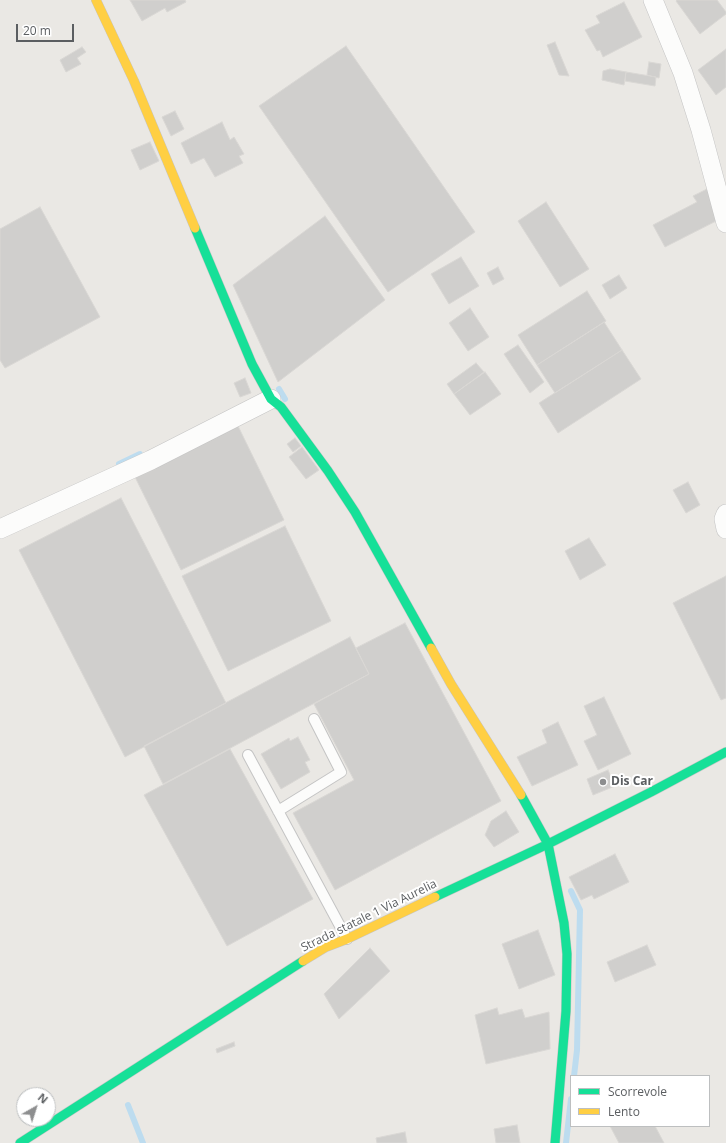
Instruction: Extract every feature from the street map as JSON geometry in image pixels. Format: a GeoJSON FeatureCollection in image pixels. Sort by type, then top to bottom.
{"type":"FeatureCollection","features":[{"type":"Feature","properties":{"kind":"street"},"geometry":{"type":"LineString","coordinates":[[96,0],[134,82],[252,364],[271,399],[281,407],[328,471],[355,512],[451,684],[523,798],[548,844],[564,923],[567,954],[566,1011],[555,1143]]}},
{"type":"Feature","properties":{"kind":"street"},"geometry":{"type":"LineString","coordinates":[[653,0],[683,73],[697,116],[726,222]]}},
{"type":"Feature","properties":{"kind":"street"},"geometry":{"type":"LineString","coordinates":[[0,529],[151,460],[271,399]]}},
{"type":"Feature","properties":{"kind":"street"},"geometry":{"type":"LineString","coordinates":[[726,514],[724,519],[726,529]]}},
{"type":"Feature","properties":{"kind":"street","name":"Strada statale 1 Via Aurelia"},"geometry":{"type":"LineString","coordinates":[[20,1143],[283,972],[326,947],[347,939],[548,844],[726,752]]}},
{"type":"Feature","properties":{"kind":"lane"},"geometry":{"type":"LineString","coordinates":[[278,811],[341,772],[314,720]]}},
{"type":"Feature","properties":{"kind":"lane"},"geometry":{"type":"LineString","coordinates":[[248,755],[347,939]]}},
{"type":"Feature","properties":{"kind":"building"},"geometry":{"type":"Polygon","coordinates":[[[130,0],[185,0],[186,2],[167,12],[165,8],[142,21],[130,0]]]}},
{"type":"Feature","properties":{"kind":"building"},"geometry":{"type":"Polygon","coordinates":[[[717,0],[726,14],[700,34],[676,1],[717,0]]]}},
{"type":"Feature","properties":{"kind":"building"},"geometry":{"type":"Polygon","coordinates":[[[624,2],[642,37],[603,57],[600,50],[597,51],[585,30],[600,23],[596,16],[624,2]]]}},
{"type":"Feature","properties":{"kind":"building"},"geometry":{"type":"Polygon","coordinates":[[[555,42],[569,76],[559,75],[547,45],[555,42]]]}},
{"type":"Feature","properties":{"kind":"building"},"geometry":{"type":"Polygon","coordinates":[[[346,46],[475,232],[388,292],[259,106],[346,46]]]}},
{"type":"Feature","properties":{"kind":"building"},"geometry":{"type":"Polygon","coordinates":[[[82,47],[86,52],[77,58],[81,64],[66,72],[60,60],[82,47]]]}},
{"type":"Feature","properties":{"kind":"building"},"geometry":{"type":"Polygon","coordinates":[[[726,49],[726,87],[716,95],[698,70],[726,49]]]}},
{"type":"Feature","properties":{"kind":"building"},"geometry":{"type":"Polygon","coordinates":[[[649,62],[661,64],[659,78],[647,75],[649,62]]]}},
{"type":"Feature","properties":{"kind":"building"},"geometry":{"type":"Polygon","coordinates":[[[610,69],[626,72],[624,85],[602,80],[603,71],[610,69]]]}},
{"type":"Feature","properties":{"kind":"building"},"geometry":{"type":"Polygon","coordinates":[[[626,72],[656,77],[655,86],[625,81],[626,72]]]}},
{"type":"Feature","properties":{"kind":"building"},"geometry":{"type":"Polygon","coordinates":[[[175,111],[184,129],[171,136],[162,117],[175,111]]]}},
{"type":"Feature","properties":{"kind":"building"},"geometry":{"type":"Polygon","coordinates":[[[222,122],[230,140],[234,137],[244,154],[239,156],[243,163],[215,177],[204,158],[191,164],[181,143],[222,122]]]}},
{"type":"Feature","properties":{"kind":"building"},"geometry":{"type":"Polygon","coordinates":[[[150,142],[159,161],[140,170],[131,150],[150,142]]]}},
{"type":"Feature","properties":{"kind":"building"},"geometry":{"type":"Polygon","coordinates":[[[707,189],[722,218],[665,247],[653,225],[697,202],[693,196],[707,189]]]}},
{"type":"Feature","properties":{"kind":"building"},"geometry":{"type":"Polygon","coordinates":[[[546,202],[589,269],[560,287],[518,221],[546,202]]]}},
{"type":"Feature","properties":{"kind":"building"},"geometry":{"type":"Polygon","coordinates":[[[40,207],[100,317],[5,368],[0,360],[0,229],[40,207]]]}},
{"type":"Feature","properties":{"kind":"building"},"geometry":{"type":"Polygon","coordinates":[[[325,216],[385,300],[278,382],[233,285],[325,216]]]}},
{"type":"Feature","properties":{"kind":"building"},"geometry":{"type":"Polygon","coordinates":[[[461,257],[479,286],[449,304],[431,274],[461,257]]]}},
{"type":"Feature","properties":{"kind":"building"},"geometry":{"type":"Polygon","coordinates":[[[498,267],[504,279],[493,285],[487,273],[498,267]]]}},
{"type":"Feature","properties":{"kind":"building"},"geometry":{"type":"Polygon","coordinates":[[[619,275],[627,288],[610,299],[602,285],[619,275]]]}},
{"type":"Feature","properties":{"kind":"building"},"geometry":{"type":"Polygon","coordinates":[[[587,291],[606,321],[537,365],[518,335],[587,291]]]}},
{"type":"Feature","properties":{"kind":"building"},"geometry":{"type":"Polygon","coordinates":[[[470,308],[489,337],[468,351],[449,323],[470,308]]]}},
{"type":"Feature","properties":{"kind":"building"},"geometry":{"type":"Polygon","coordinates":[[[604,322],[622,350],[555,393],[537,365],[604,322]]]}},
{"type":"Feature","properties":{"kind":"building"},"geometry":{"type":"Polygon","coordinates":[[[518,345],[544,382],[530,393],[504,354],[518,345]]]}},
{"type":"Feature","properties":{"kind":"building"},"geometry":{"type":"Polygon","coordinates":[[[622,350],[641,379],[558,433],[539,403],[622,350]]]}},
{"type":"Feature","properties":{"kind":"building"},"geometry":{"type":"Polygon","coordinates":[[[476,363],[484,372],[454,394],[447,384],[476,363]]]}},
{"type":"Feature","properties":{"kind":"building"},"geometry":{"type":"Polygon","coordinates":[[[485,372],[501,394],[470,415],[454,394],[485,372]]]}},
{"type":"Feature","properties":{"kind":"building"},"geometry":{"type":"Polygon","coordinates":[[[245,378],[251,393],[240,397],[234,383],[245,378]]]}},
{"type":"Feature","properties":{"kind":"building"},"geometry":{"type":"Polygon","coordinates":[[[238,426],[284,520],[181,570],[135,477],[238,426]]]}},
{"type":"Feature","properties":{"kind":"building"},"geometry":{"type":"Polygon","coordinates":[[[295,438],[301,446],[293,452],[287,444],[295,438]]]}},
{"type":"Feature","properties":{"kind":"building"},"geometry":{"type":"Polygon","coordinates":[[[302,447],[319,470],[306,479],[289,457],[302,447]]]}},
{"type":"Feature","properties":{"kind":"building"},"geometry":{"type":"Polygon","coordinates":[[[688,482],[700,505],[686,513],[673,490],[688,482]]]}},
{"type":"Feature","properties":{"kind":"building"},"geometry":{"type":"Polygon","coordinates":[[[121,498],[226,703],[125,757],[19,550],[121,498]]]}},
{"type":"Feature","properties":{"kind":"building"},"geometry":{"type":"Polygon","coordinates":[[[285,526],[331,621],[228,671],[182,576],[285,526]]]}},
{"type":"Feature","properties":{"kind":"building"},"geometry":{"type":"Polygon","coordinates":[[[589,538],[606,565],[580,580],[565,551],[589,538]]]}},
{"type":"Feature","properties":{"kind":"building"},"geometry":{"type":"Polygon","coordinates":[[[726,576],[726,698],[721,700],[673,603],[726,576]]]}},
{"type":"Feature","properties":{"kind":"building"},"geometry":{"type":"Polygon","coordinates":[[[405,623],[501,801],[335,890],[293,813],[354,780],[314,704],[369,674],[356,648],[405,623]]]}},
{"type":"Feature","properties":{"kind":"building"},"geometry":{"type":"Polygon","coordinates":[[[350,637],[369,674],[163,784],[144,746],[350,637]]]}},
{"type":"Feature","properties":{"kind":"building"},"geometry":{"type":"Polygon","coordinates":[[[604,697],[631,754],[598,770],[584,741],[597,735],[584,706],[604,697]]]}},
{"type":"Feature","properties":{"kind":"building"},"geometry":{"type":"Polygon","coordinates":[[[558,722],[578,765],[532,786],[517,757],[547,743],[542,730],[558,722]]]}},
{"type":"Feature","properties":{"kind":"building"},"geometry":{"type":"Polygon","coordinates":[[[298,737],[310,760],[305,762],[310,772],[281,789],[261,754],[289,738],[290,741],[298,737]]]}},
{"type":"Feature","properties":{"kind":"building"},"geometry":{"type":"Polygon","coordinates":[[[230,749],[313,899],[227,946],[144,795],[230,749]]]}},
{"type":"Feature","properties":{"kind":"building"},"geometry":{"type":"Polygon","coordinates":[[[608,770],[615,786],[593,795],[587,779],[608,770]]]}},
{"type":"Feature","properties":{"kind":"building"},"geometry":{"type":"Polygon","coordinates":[[[506,811],[519,832],[494,847],[485,835],[491,821],[506,811]]]}},
{"type":"Feature","properties":{"kind":"building"},"geometry":{"type":"Polygon","coordinates":[[[615,854],[629,882],[594,899],[592,895],[581,900],[569,877],[615,854]]]}},
{"type":"Feature","properties":{"kind":"building"},"geometry":{"type":"Polygon","coordinates":[[[538,930],[555,975],[519,989],[502,944],[538,930]]]}},
{"type":"Feature","properties":{"kind":"building"},"geometry":{"type":"Polygon","coordinates":[[[647,945],[656,965],[615,982],[607,962],[647,945]]]}},
{"type":"Feature","properties":{"kind":"building"},"geometry":{"type":"Polygon","coordinates":[[[370,948],[390,971],[339,1019],[324,994],[370,948]]]}},
{"type":"Feature","properties":{"kind":"building"},"geometry":{"type":"Polygon","coordinates":[[[497,1008],[499,1015],[522,1009],[525,1018],[549,1012],[550,1049],[486,1064],[475,1015],[497,1008]]]}},
{"type":"Feature","properties":{"kind":"building"},"geometry":{"type":"Polygon","coordinates":[[[234,1042],[235,1046],[217,1053],[216,1049],[234,1042]]]}},
{"type":"Feature","properties":{"kind":"building"},"geometry":{"type":"Polygon","coordinates":[[[517,1125],[520,1143],[496,1143],[494,1129],[517,1125]]]}},
{"type":"Feature","properties":{"kind":"building"},"geometry":{"type":"Polygon","coordinates":[[[611,1127],[656,1127],[664,1143],[619,1143],[611,1127]]]}},
{"type":"Feature","properties":{"kind":"building"},"geometry":{"type":"Polygon","coordinates":[[[405,1132],[407,1143],[377,1143],[376,1138],[405,1132]]]}},
{"type":"Feature","properties":{"kind":"waterway"},"geometry":{"type":"LineString","coordinates":[[279,389],[285,399]]}},
{"type":"Feature","properties":{"kind":"waterway"},"geometry":{"type":"LineString","coordinates":[[119,464],[140,454]]}},
{"type":"Feature","properties":{"kind":"waterway"},"geometry":{"type":"LineString","coordinates":[[571,891],[580,910],[577,1050],[574,1075]]}},
{"type":"Feature","properties":{"kind":"waterway"},"geometry":{"type":"LineString","coordinates":[[128,1105],[143,1143]]}},
{"type":"Feature","properties":{"kind":"waterway"},"geometry":{"type":"LineString","coordinates":[[566,1143],[570,1108]]}},
{"type":"Feature","properties":{"kind":"traffic: fast"},"geometry":{"type":"LineString","coordinates":[[195,228],[252,364],[271,399],[281,407],[328,471],[355,512],[431,648]]}},
{"type":"Feature","properties":{"kind":"traffic: fast"},"geometry":{"type":"LineString","coordinates":[[435,897],[548,844],[726,752]]}},
{"type":"Feature","properties":{"kind":"traffic: fast"},"geometry":{"type":"LineString","coordinates":[[521,795],[548,844],[564,923],[567,954],[566,1011],[555,1143]]}},
{"type":"Feature","properties":{"kind":"traffic: fast"},"geometry":{"type":"LineString","coordinates":[[20,1143],[303,961]]}},
{"type":"Feature","properties":{"kind":"traffic: slow"},"geometry":{"type":"LineString","coordinates":[[96,0],[134,81],[195,228]]}},
{"type":"Feature","properties":{"kind":"traffic: slow"},"geometry":{"type":"LineString","coordinates":[[431,648],[451,684],[521,795]]}},
{"type":"Feature","properties":{"kind":"traffic: slow"},"geometry":{"type":"LineString","coordinates":[[303,961],[326,947],[347,939],[435,897]]}},
{"type":"Feature","properties":{"kind":"place","name":"Dis Car"},"geometry":{"type":"Point","coordinates":[603,782]}}]}
